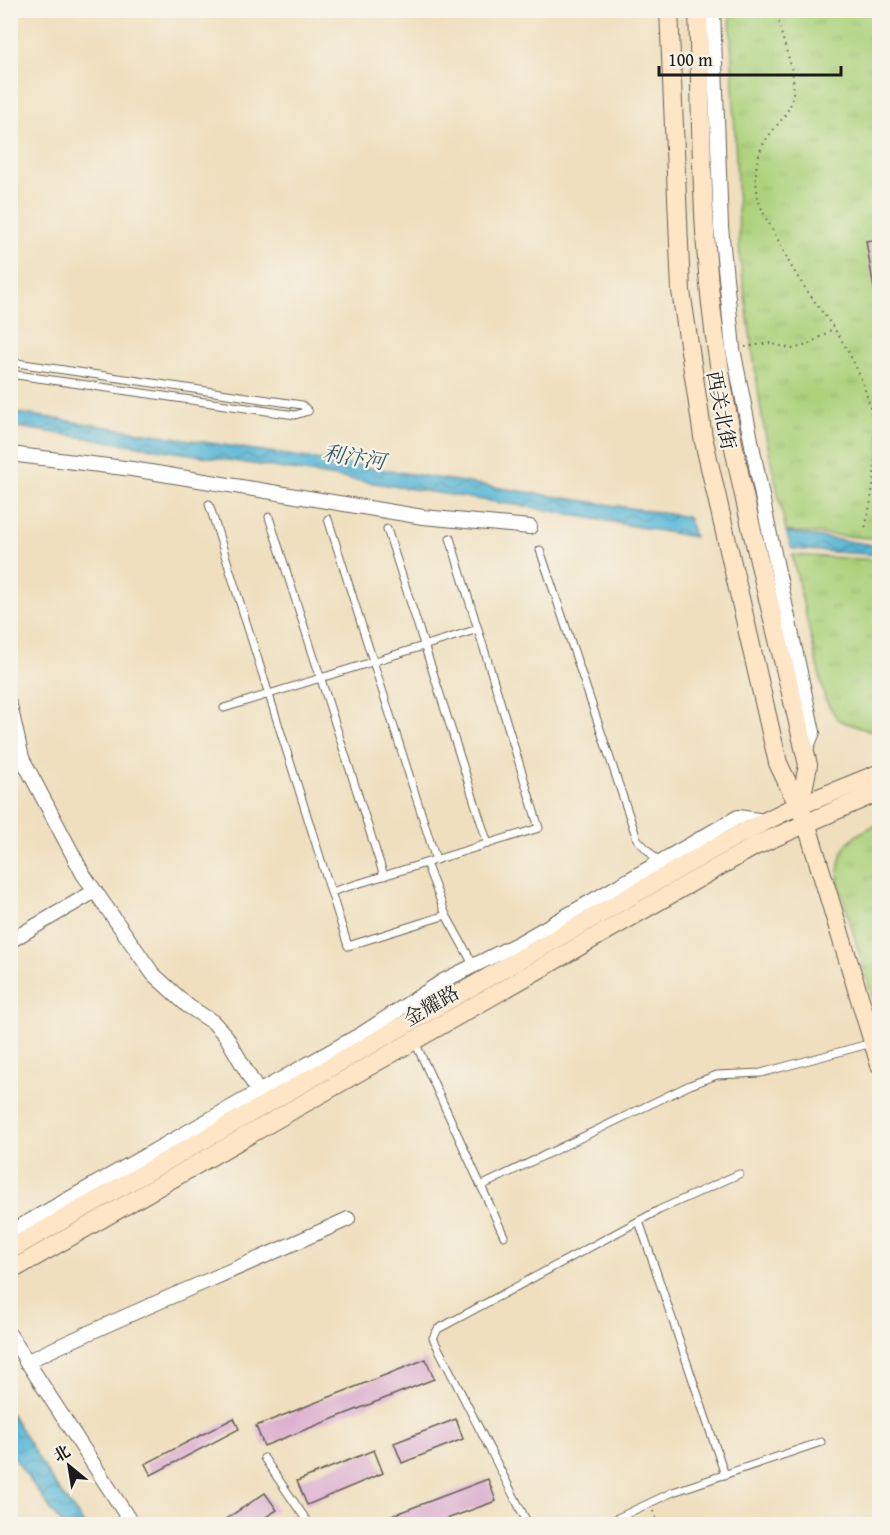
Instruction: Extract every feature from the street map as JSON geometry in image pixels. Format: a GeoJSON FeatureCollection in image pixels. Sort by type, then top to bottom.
{"type":"FeatureCollection","features":[{"type":"Feature","properties":{"kind":"main road","name":"西关北街"},"geometry":{"type":"LineString","coordinates":[[669,10],[675,200],[681,291],[690,362],[714,489],[777,756],[803,814],[879,1065]]}},
{"type":"Feature","properties":{"kind":"main road","name":"西关北街"},"geometry":{"type":"LineString","coordinates":[[698,10],[709,288],[718,358],[742,483],[808,765],[803,814]]}},
{"type":"Feature","properties":{"kind":"main road","name":"金耀路"},"geometry":{"type":"LineString","coordinates":[[10,1271],[755,846],[803,814],[879,773]]}},
{"type":"Feature","properties":{"kind":"main road","name":"金耀路"},"geometry":{"type":"LineString","coordinates":[[10,1250],[262,1098],[478,973],[765,821],[803,814],[879,791]]}},
{"type":"Feature","properties":{"kind":"street"},"geometry":{"type":"LineString","coordinates":[[713,10],[725,286],[733,349],[764,510],[813,732],[805,751]]}},
{"type":"Feature","properties":{"kind":"street"},"geometry":{"type":"LineString","coordinates":[[10,454],[132,469],[423,517],[530,527]]}},
{"type":"Feature","properties":{"kind":"street"},"geometry":{"type":"LineString","coordinates":[[10,705],[22,758],[95,891],[153,974],[188,1006],[213,1022],[226,1036],[262,1098],[10,1232]]}},
{"type":"Feature","properties":{"kind":"street"},"geometry":{"type":"LineString","coordinates":[[478,973],[519,943],[738,817],[765,821]]}},
{"type":"Feature","properties":{"kind":"street"},"geometry":{"type":"LineString","coordinates":[[10,940],[95,891]]}},
{"type":"Feature","properties":{"kind":"street"},"geometry":{"type":"LineString","coordinates":[[26,1362],[125,1314],[216,1279],[348,1219]]}},
{"type":"Feature","properties":{"kind":"street"},"geometry":{"type":"LineString","coordinates":[[10,1335],[132,1524]]}},
{"type":"Feature","properties":{"kind":"lane"},"geometry":{"type":"LineString","coordinates":[[10,362],[303,405],[308,411],[295,415],[10,374]]}},
{"type":"Feature","properties":{"kind":"lane"},"geometry":{"type":"LineString","coordinates":[[209,504],[348,946],[446,915]]}},
{"type":"Feature","properties":{"kind":"lane"},"geometry":{"type":"LineString","coordinates":[[269,517],[384,876]]}},
{"type":"Feature","properties":{"kind":"lane"},"geometry":{"type":"LineString","coordinates":[[328,519],[436,860]]}},
{"type":"Feature","properties":{"kind":"lane"},"geometry":{"type":"LineString","coordinates":[[387,529],[488,844]]}},
{"type":"Feature","properties":{"kind":"lane"},"geometry":{"type":"LineString","coordinates":[[331,892],[539,828],[450,538]]}},
{"type":"Feature","properties":{"kind":"lane"},"geometry":{"type":"LineString","coordinates":[[540,550],[637,839],[659,862]]}},
{"type":"Feature","properties":{"kind":"lane"},"geometry":{"type":"LineString","coordinates":[[224,708],[478,629]]}},
{"type":"Feature","properties":{"kind":"lane"},"geometry":{"type":"LineString","coordinates":[[426,863],[446,915],[478,973]]}},
{"type":"Feature","properties":{"kind":"lane"},"geometry":{"type":"LineString","coordinates":[[414,1040],[504,1236]]}},
{"type":"Feature","properties":{"kind":"lane"},"geometry":{"type":"LineString","coordinates":[[481,1186],[690,1085],[717,1076],[761,1073],[873,1043]]}},
{"type":"Feature","properties":{"kind":"lane"},"geometry":{"type":"LineString","coordinates":[[528,1524],[433,1338],[438,1329],[639,1221],[739,1174]]}},
{"type":"Feature","properties":{"kind":"lane"},"geometry":{"type":"LineString","coordinates":[[639,1221],[725,1475]]}},
{"type":"Feature","properties":{"kind":"lane"},"geometry":{"type":"LineString","coordinates":[[605,1524],[648,1502],[821,1442]]}},
{"type":"Feature","properties":{"kind":"lane"},"geometry":{"type":"LineString","coordinates":[[264,1458],[309,1524]]}},
{"type":"Feature","properties":{"kind":"path"},"geometry":{"type":"LineString","coordinates":[[778,10],[780,32],[790,60],[793,97],[790,109],[760,150],[755,168],[759,200],[802,286],[834,328],[862,378],[873,416],[875,460],[872,500],[865,529]]}},
{"type":"Feature","properties":{"kind":"path"},"geometry":{"type":"LineString","coordinates":[[733,349],[769,343],[792,349],[807,345],[834,328]]}},
{"type":"Feature","properties":{"kind":"path"},"geometry":{"type":"LineString","coordinates":[[648,1502],[659,1524]]}},
{"type":"Feature","properties":{"kind":"green space"},"geometry":{"type":"Polygon","coordinates":[[[730,11],[879,11],[879,539],[786,531],[762,418],[740,260],[730,11]]]}},
{"type":"Feature","properties":{"kind":"green space"},"geometry":{"type":"Polygon","coordinates":[[[792,555],[879,560],[879,729],[871,732],[838,720],[825,699],[792,555]]]}},
{"type":"Feature","properties":{"kind":"green space"},"geometry":{"type":"Polygon","coordinates":[[[879,824],[879,1020],[838,881],[840,859],[847,844],[860,833],[879,824]]]}},
{"type":"Feature","properties":{"kind":"water"},"geometry":{"type":"Polygon","coordinates":[[[11,412],[688,517],[694,537],[546,510],[11,426],[11,412]]]}},
{"type":"Feature","properties":{"kind":"water"},"geometry":{"type":"Polygon","coordinates":[[[786,532],[879,546],[879,555],[792,549],[786,532]]]}},
{"type":"Feature","properties":{"kind":"water"},"geometry":{"type":"Polygon","coordinates":[[[11,1413],[53,1482],[84,1524],[61,1524],[11,1453],[11,1413]]]}},
{"type":"Feature","properties":{"kind":"building"},"geometry":{"type":"Polygon","coordinates":[[[874,240],[879,265],[879,289],[874,289],[866,241],[874,240]]]}},
{"type":"Feature","properties":{"kind":"building"},"geometry":{"type":"Polygon","coordinates":[[[426,1359],[434,1379],[264,1446],[256,1426],[426,1359]]]}},
{"type":"Feature","properties":{"kind":"building"},"geometry":{"type":"Polygon","coordinates":[[[234,1418],[239,1429],[151,1475],[145,1464],[234,1418]]]}},
{"type":"Feature","properties":{"kind":"building"},"geometry":{"type":"Polygon","coordinates":[[[456,1419],[463,1439],[402,1463],[394,1443],[456,1419]]]}},
{"type":"Feature","properties":{"kind":"building"},"geometry":{"type":"Polygon","coordinates":[[[374,1450],[383,1473],[307,1505],[297,1481],[374,1450]]]}},
{"type":"Feature","properties":{"kind":"building"},"geometry":{"type":"Polygon","coordinates":[[[488,1479],[496,1501],[433,1524],[391,1524],[388,1517],[488,1479]]]}},
{"type":"Feature","properties":{"kind":"building"},"geometry":{"type":"Polygon","coordinates":[[[265,1493],[277,1510],[255,1524],[218,1524],[265,1493]]]}},
{"type":"Feature","properties":{"kind":"water label","name":"利汴河"},"geometry":{"type":"Point","coordinates":[354,457]}}]}
